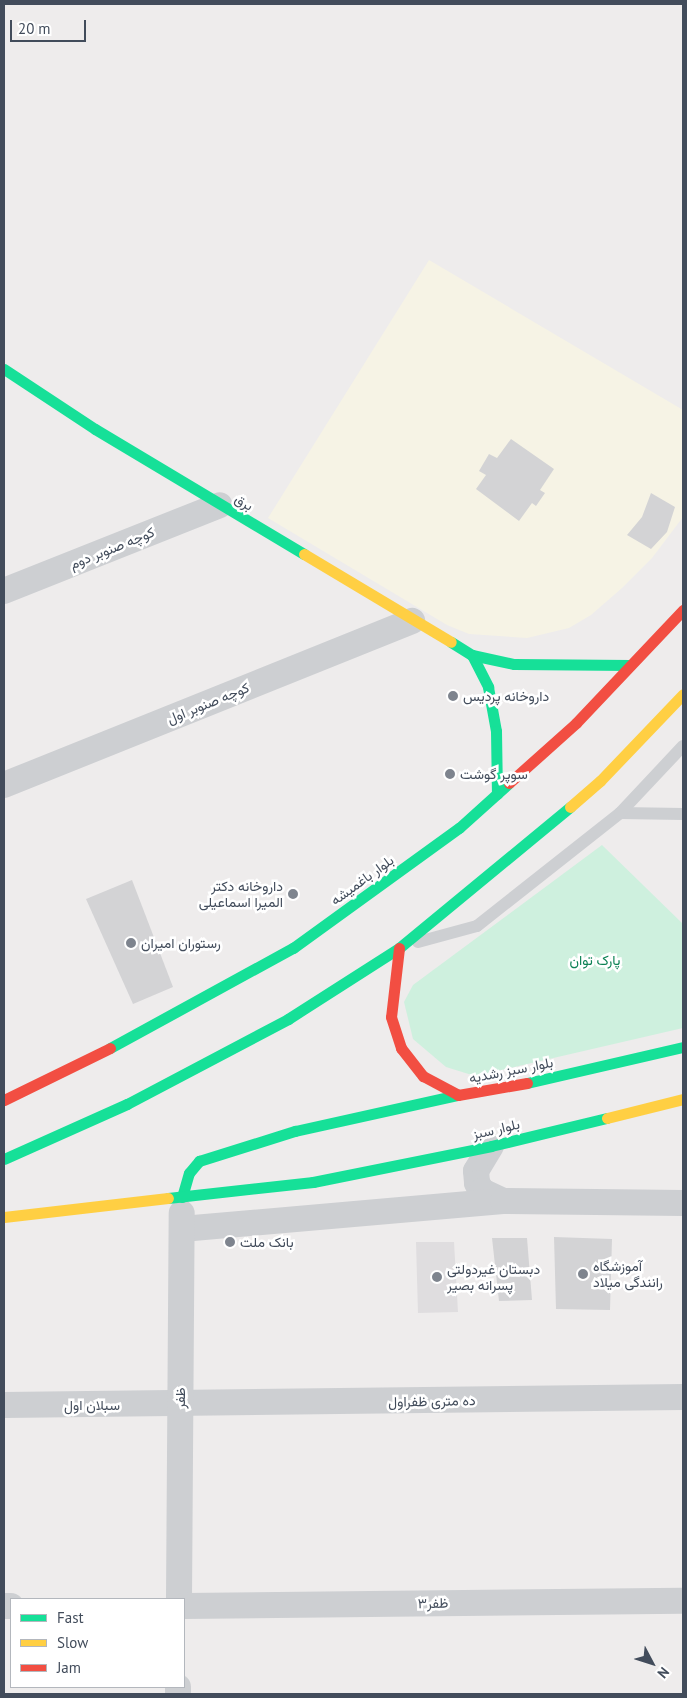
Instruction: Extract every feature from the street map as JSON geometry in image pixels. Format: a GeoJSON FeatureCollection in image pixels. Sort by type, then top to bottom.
{"type":"FeatureCollection","features":[{"type":"Feature","properties":{"kind":"main road","name":"برق"},"geometry":{"type":"LineString","coordinates":[[10,379],[412,621],[472,655],[514,664],[630,665]]}},
{"type":"Feature","properties":{"kind":"main road","name":"بلوار باغمیشه"},"geometry":{"type":"LineString","coordinates":[[4,1100],[146,1032],[293,948],[460,828],[576,723],[683,610]]}},
{"type":"Feature","properties":{"kind":"main road"},"geometry":{"type":"LineString","coordinates":[[472,655],[488,687],[496,731],[497,794]]}},
{"type":"Feature","properties":{"kind":"main road"},"geometry":{"type":"LineString","coordinates":[[4,1159],[127,1104],[288,1019],[399,948],[486,879],[600,781],[683,694]]}},
{"type":"Feature","properties":{"kind":"main road","name":"بلوار سبز رشدیه"},"geometry":{"type":"LineString","coordinates":[[399,948],[391,1017],[401,1048],[423,1076],[458,1095],[506,1088],[683,1047]]}},
{"type":"Feature","properties":{"kind":"main road"},"geometry":{"type":"LineString","coordinates":[[182,1197],[189,1173],[199,1161],[295,1131],[458,1095]]}},
{"type":"Feature","properties":{"kind":"main road","name":"بلوار سبز"},"geometry":{"type":"LineString","coordinates":[[4,1217],[313,1182],[491,1146],[683,1099]]}},
{"type":"Feature","properties":{"kind":"street","name":"کوچه صنوبر دوم"},"geometry":{"type":"LineString","coordinates":[[4,591],[220,505]]}},
{"type":"Feature","properties":{"kind":"street","name":"کوچه صنوبر اول"},"geometry":{"type":"LineString","coordinates":[[4,786],[412,621]]}},
{"type":"Feature","properties":{"kind":"street"},"geometry":{"type":"LineString","coordinates":[[491,1146],[476,1171],[477,1183],[482,1191],[503,1201]]}},
{"type":"Feature","properties":{"kind":"street","name":"ظفر"},"geometry":{"type":"LineString","coordinates":[[179,1598],[182,1197]]}},
{"type":"Feature","properties":{"kind":"street"},"geometry":{"type":"LineString","coordinates":[[182,1230],[503,1201],[683,1203]]}},
{"type":"Feature","properties":{"kind":"street","name":"ده متری ظفراول"},"geometry":{"type":"LineString","coordinates":[[180,1405],[683,1398]]}},
{"type":"Feature","properties":{"kind":"street","name":"سبلان اول"},"geometry":{"type":"LineString","coordinates":[[4,1405],[180,1405]]}},
{"type":"Feature","properties":{"kind":"street","name":"ظفر۳"},"geometry":{"type":"LineString","coordinates":[[185,1606],[683,1601]]}},
{"type":"Feature","properties":{"kind":"lane"},"geometry":{"type":"LineString","coordinates":[[399,948],[477,926],[620,813],[683,746]]}},
{"type":"Feature","properties":{"kind":"lane"},"geometry":{"type":"LineString","coordinates":[[620,813],[683,814]]}},
{"type":"Feature","properties":{"kind":"shaded area"},"geometry":{"type":"Polygon","coordinates":[[[429,260],[683,410],[683,517],[652,558],[622,588],[591,615],[569,628],[527,638],[469,634],[447,625],[268,518],[429,260]]]}},
{"type":"Feature","properties":{"kind":"shaded area","name":"دبستان غیردولتی پسرانه بصیر"},"geometry":{"type":"Polygon","coordinates":[[[416,1242],[454,1242],[458,1312],[418,1313],[416,1242]]]}},
{"type":"Feature","properties":{"kind":"green space","name":"پارک توان"},"geometry":{"type":"Polygon","coordinates":[[[602,845],[683,924],[683,1028],[475,1076],[446,1067],[413,1039],[404,1002],[413,985],[602,845]]]}},
{"type":"Feature","properties":{"kind":"building"},"geometry":{"type":"Polygon","coordinates":[[[511,439],[554,469],[540,490],[545,493],[536,506],[532,503],[519,521],[476,489],[486,475],[479,471],[489,454],[497,458],[511,439]]]}},
{"type":"Feature","properties":{"kind":"building"},"geometry":{"type":"Polygon","coordinates":[[[651,493],[675,507],[667,532],[651,549],[627,535],[642,517],[651,493]]]}},
{"type":"Feature","properties":{"kind":"building","name":"رستوران امیران"},"geometry":{"type":"Polygon","coordinates":[[[132,880],[173,987],[133,1004],[86,899],[132,880]]]}},
{"type":"Feature","properties":{"kind":"building","name":"آموزشگاه رانندگی میلاد"},"geometry":{"type":"Polygon","coordinates":[[[554,1237],[612,1239],[610,1310],[556,1309],[554,1237]]]}},
{"type":"Feature","properties":{"kind":"building"},"geometry":{"type":"Polygon","coordinates":[[[492,1238],[527,1238],[532,1300],[499,1301],[492,1238]]]}},
{"type":"Feature","properties":{"kind":"traffic: fast"},"geometry":{"type":"LineString","coordinates":[[4,369],[95,429],[304,554]]}},
{"type":"Feature","properties":{"kind":"traffic: fast"},"geometry":{"type":"LineString","coordinates":[[451,642],[472,655],[514,664],[630,665]]}},
{"type":"Feature","properties":{"kind":"traffic: fast"},"geometry":{"type":"LineString","coordinates":[[472,655],[488,687],[496,731],[497,794]]}},
{"type":"Feature","properties":{"kind":"traffic: fast"},"geometry":{"type":"LineString","coordinates":[[110,1048],[293,948],[459,828],[509,783]]}},
{"type":"Feature","properties":{"kind":"traffic: fast"},"geometry":{"type":"LineString","coordinates":[[4,1159],[127,1104],[288,1019],[399,948],[570,807]]}},
{"type":"Feature","properties":{"kind":"traffic: fast"},"geometry":{"type":"LineString","coordinates":[[527,1083],[683,1047]]}},
{"type":"Feature","properties":{"kind":"traffic: fast"},"geometry":{"type":"LineString","coordinates":[[182,1197],[189,1173],[199,1161],[295,1131],[458,1095]]}},
{"type":"Feature","properties":{"kind":"traffic: fast"},"geometry":{"type":"LineString","coordinates":[[168,1198],[313,1182],[491,1146],[607,1118]]}},
{"type":"Feature","properties":{"kind":"traffic: slow"},"geometry":{"type":"LineString","coordinates":[[304,554],[451,642]]}},
{"type":"Feature","properties":{"kind":"traffic: slow"},"geometry":{"type":"LineString","coordinates":[[570,807],[600,781],[683,694]]}},
{"type":"Feature","properties":{"kind":"traffic: slow"},"geometry":{"type":"LineString","coordinates":[[607,1118],[683,1099]]}},
{"type":"Feature","properties":{"kind":"traffic: slow"},"geometry":{"type":"LineString","coordinates":[[4,1217],[168,1198]]}},
{"type":"Feature","properties":{"kind":"traffic: jam"},"geometry":{"type":"LineString","coordinates":[[509,783],[576,723],[683,610]]}},
{"type":"Feature","properties":{"kind":"traffic: jam"},"geometry":{"type":"LineString","coordinates":[[399,948],[391,1017],[401,1048],[423,1076],[458,1095],[527,1083]]}},
{"type":"Feature","properties":{"kind":"traffic: jam"},"geometry":{"type":"LineString","coordinates":[[4,1100],[110,1048]]}},
{"type":"Feature","properties":{"kind":"place","name":"داروخانه پردیس"},"geometry":{"type":"Point","coordinates":[453,696]}},
{"type":"Feature","properties":{"kind":"place","name":"سوپر گوشت"},"geometry":{"type":"Point","coordinates":[450,774]}},
{"type":"Feature","properties":{"kind":"place","name":"داروخانه دکتر المیرا اسماعیلی"},"geometry":{"type":"Point","coordinates":[293,894]}},
{"type":"Feature","properties":{"kind":"place","name":"رستوران امیران"},"geometry":{"type":"Point","coordinates":[131,943]}},
{"type":"Feature","properties":{"kind":"place","name":"بانک ملت"},"geometry":{"type":"Point","coordinates":[230,1242]}},
{"type":"Feature","properties":{"kind":"place","name":"آموزشگاه رانندگی میلاد"},"geometry":{"type":"Point","coordinates":[583,1274]}},
{"type":"Feature","properties":{"kind":"place","name":"دبستان غیردولتی پسرانه بصیر"},"geometry":{"type":"Point","coordinates":[437,1277]}}]}
